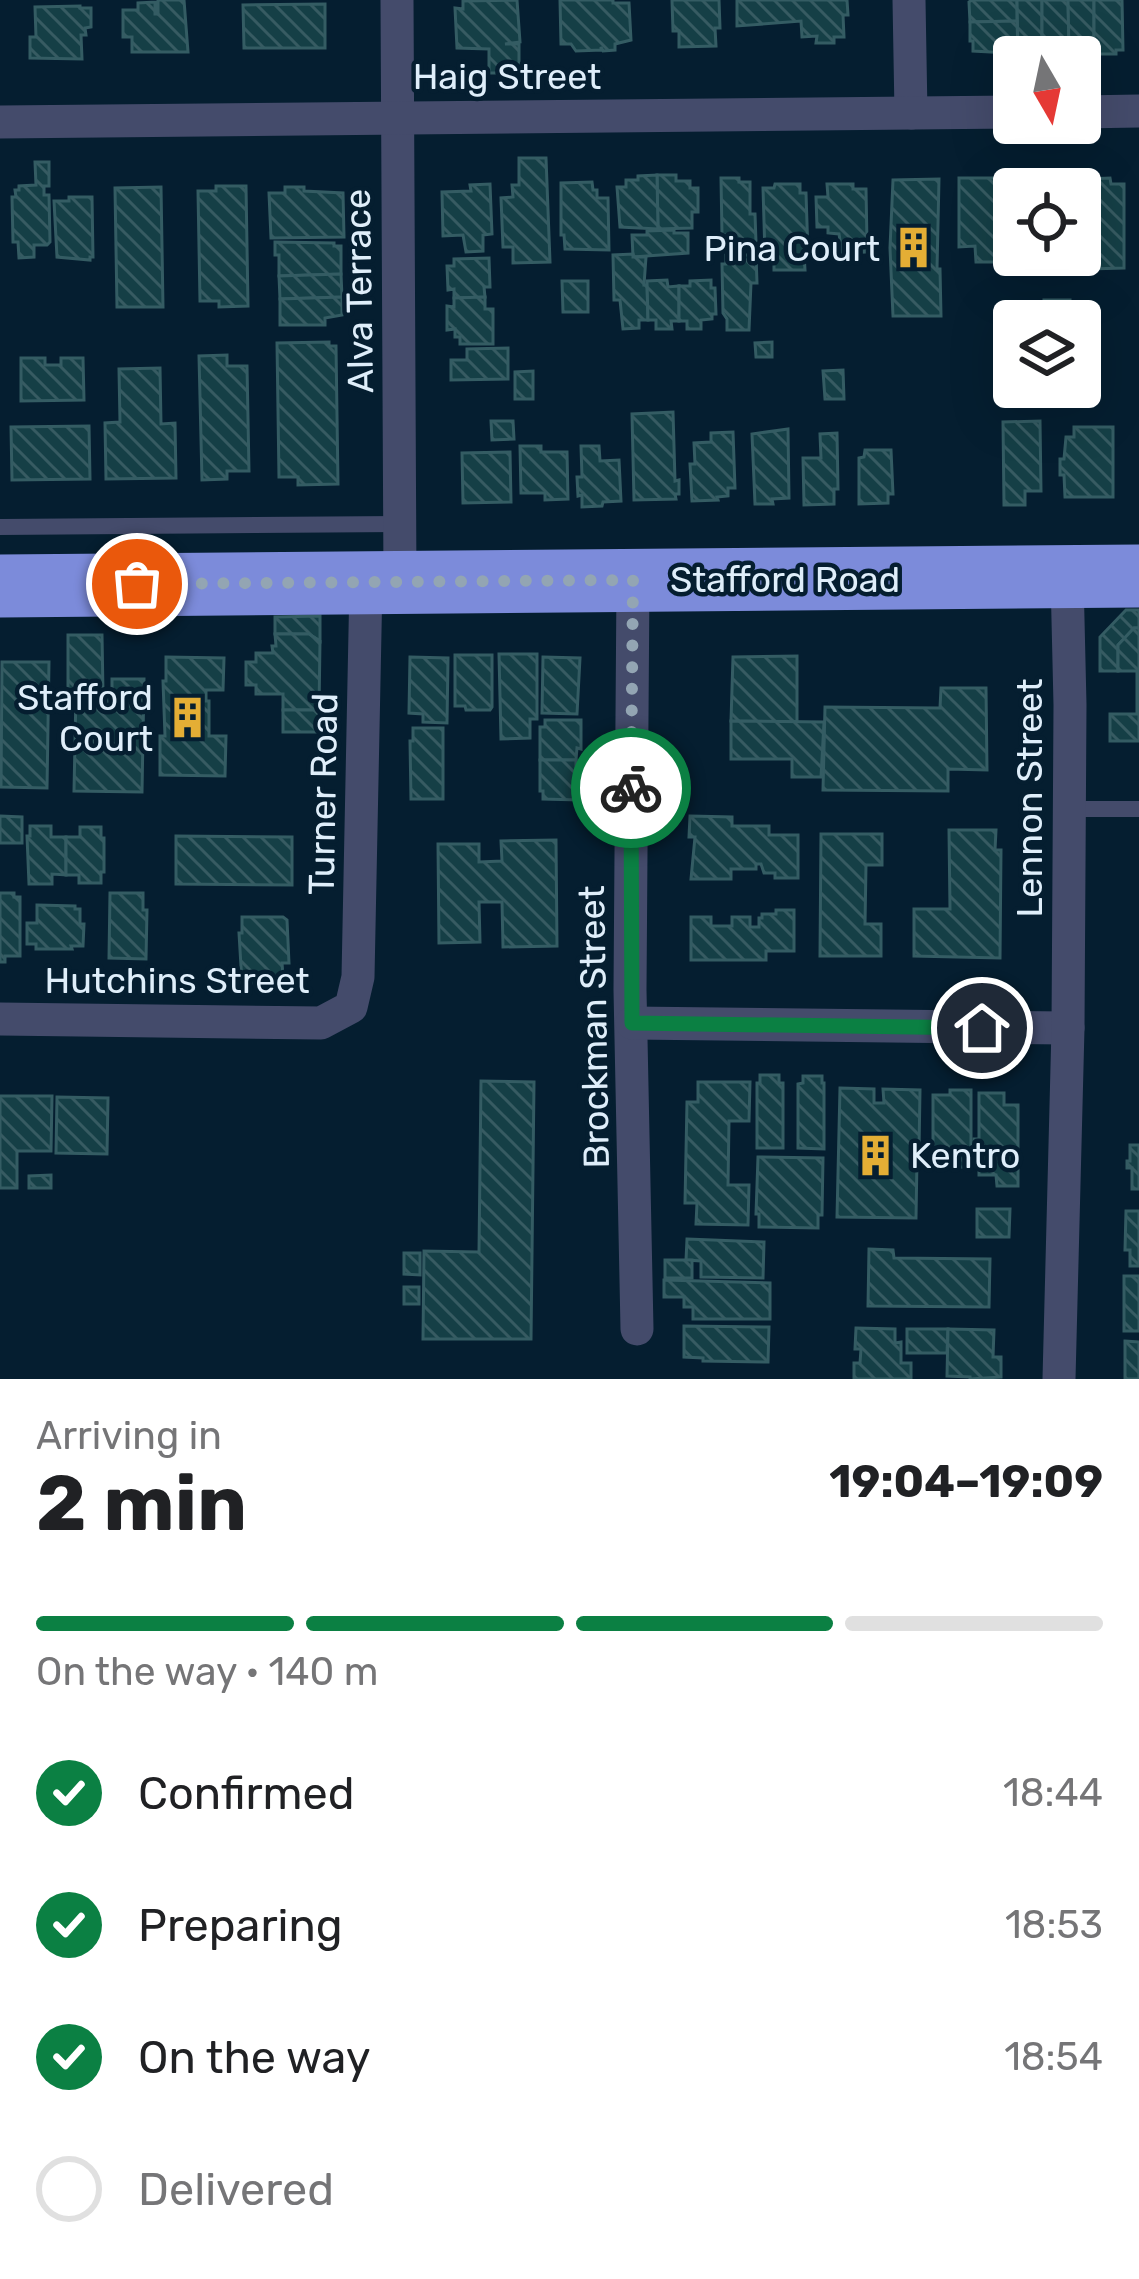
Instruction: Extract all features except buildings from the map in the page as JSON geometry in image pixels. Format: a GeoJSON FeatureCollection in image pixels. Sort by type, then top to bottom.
{"type":"FeatureCollection","features":[{"type":"Feature","properties":{"kind":"highway","name":"Stafford Road"},"geometry":{"type":"LineString","coordinates":[[0,586],[389,562],[633,580],[1139,576]]}},
{"type":"Feature","properties":{"kind":"street","name":"Alva Terrace"},"geometry":{"type":"LineString","coordinates":[[389,562],[397,0]]}},
{"type":"Feature","properties":{"kind":"street"},"geometry":{"type":"LineString","coordinates":[[909,0],[911,113]]}},
{"type":"Feature","properties":{"kind":"street"},"geometry":{"type":"LineString","coordinates":[[1101,112],[1139,111]]}},
{"type":"Feature","properties":{"kind":"street","name":"Haig Street"},"geometry":{"type":"LineString","coordinates":[[0,122],[993,112]]}},
{"type":"Feature","properties":{"kind":"street","name":"Turner Road"},"geometry":{"type":"LineString","coordinates":[[351,1007],[358,976],[389,562]]}},
{"type":"Feature","properties":{"kind":"street","name":"Lennon Street"},"geometry":{"type":"LineString","coordinates":[[1059,1379],[1068,1028],[1067,577]]}},
{"type":"Feature","properties":{"kind":"street","name":"Brockman Street"},"geometry":{"type":"LineString","coordinates":[[633,580],[637,1329]]}},
{"type":"Feature","properties":{"kind":"street","name":"Hutchins Street"},"geometry":{"type":"LineString","coordinates":[[0,1019],[321,1023],[351,1007]]}},
{"type":"Feature","properties":{"kind":"street"},"geometry":{"type":"LineString","coordinates":[[632,1023],[1068,1028]]}},
{"type":"Feature","properties":{"kind":"lane","name":"Stafford Road"},"geometry":{"type":"LineString","coordinates":[[0,527],[389,562]]}},
{"type":"Feature","properties":{"kind":"lane"},"geometry":{"type":"LineString","coordinates":[[1068,808],[1139,809]]}},
{"type":"Feature","properties":{"kind":"way so far"},"geometry":{"type":"LineString","coordinates":[[137,584],[633,580],[631,788]]}},
{"type":"Feature","properties":{"kind":"place","name":"Pina Court"},"geometry":{"type":"Point","coordinates":[914,248]}},
{"type":"Feature","properties":{"kind":"place","name":"Stafford Court"},"geometry":{"type":"Point","coordinates":[187,718]}},
{"type":"Feature","properties":{"kind":"place","name":"Kentro"},"geometry":{"type":"Point","coordinates":[876,1155]}},
{"type":"Feature","properties":{"kind":"route"},"geometry":{"type":"LineString","coordinates":[[631,788],[632,1023],[982,1028]]}}]}
